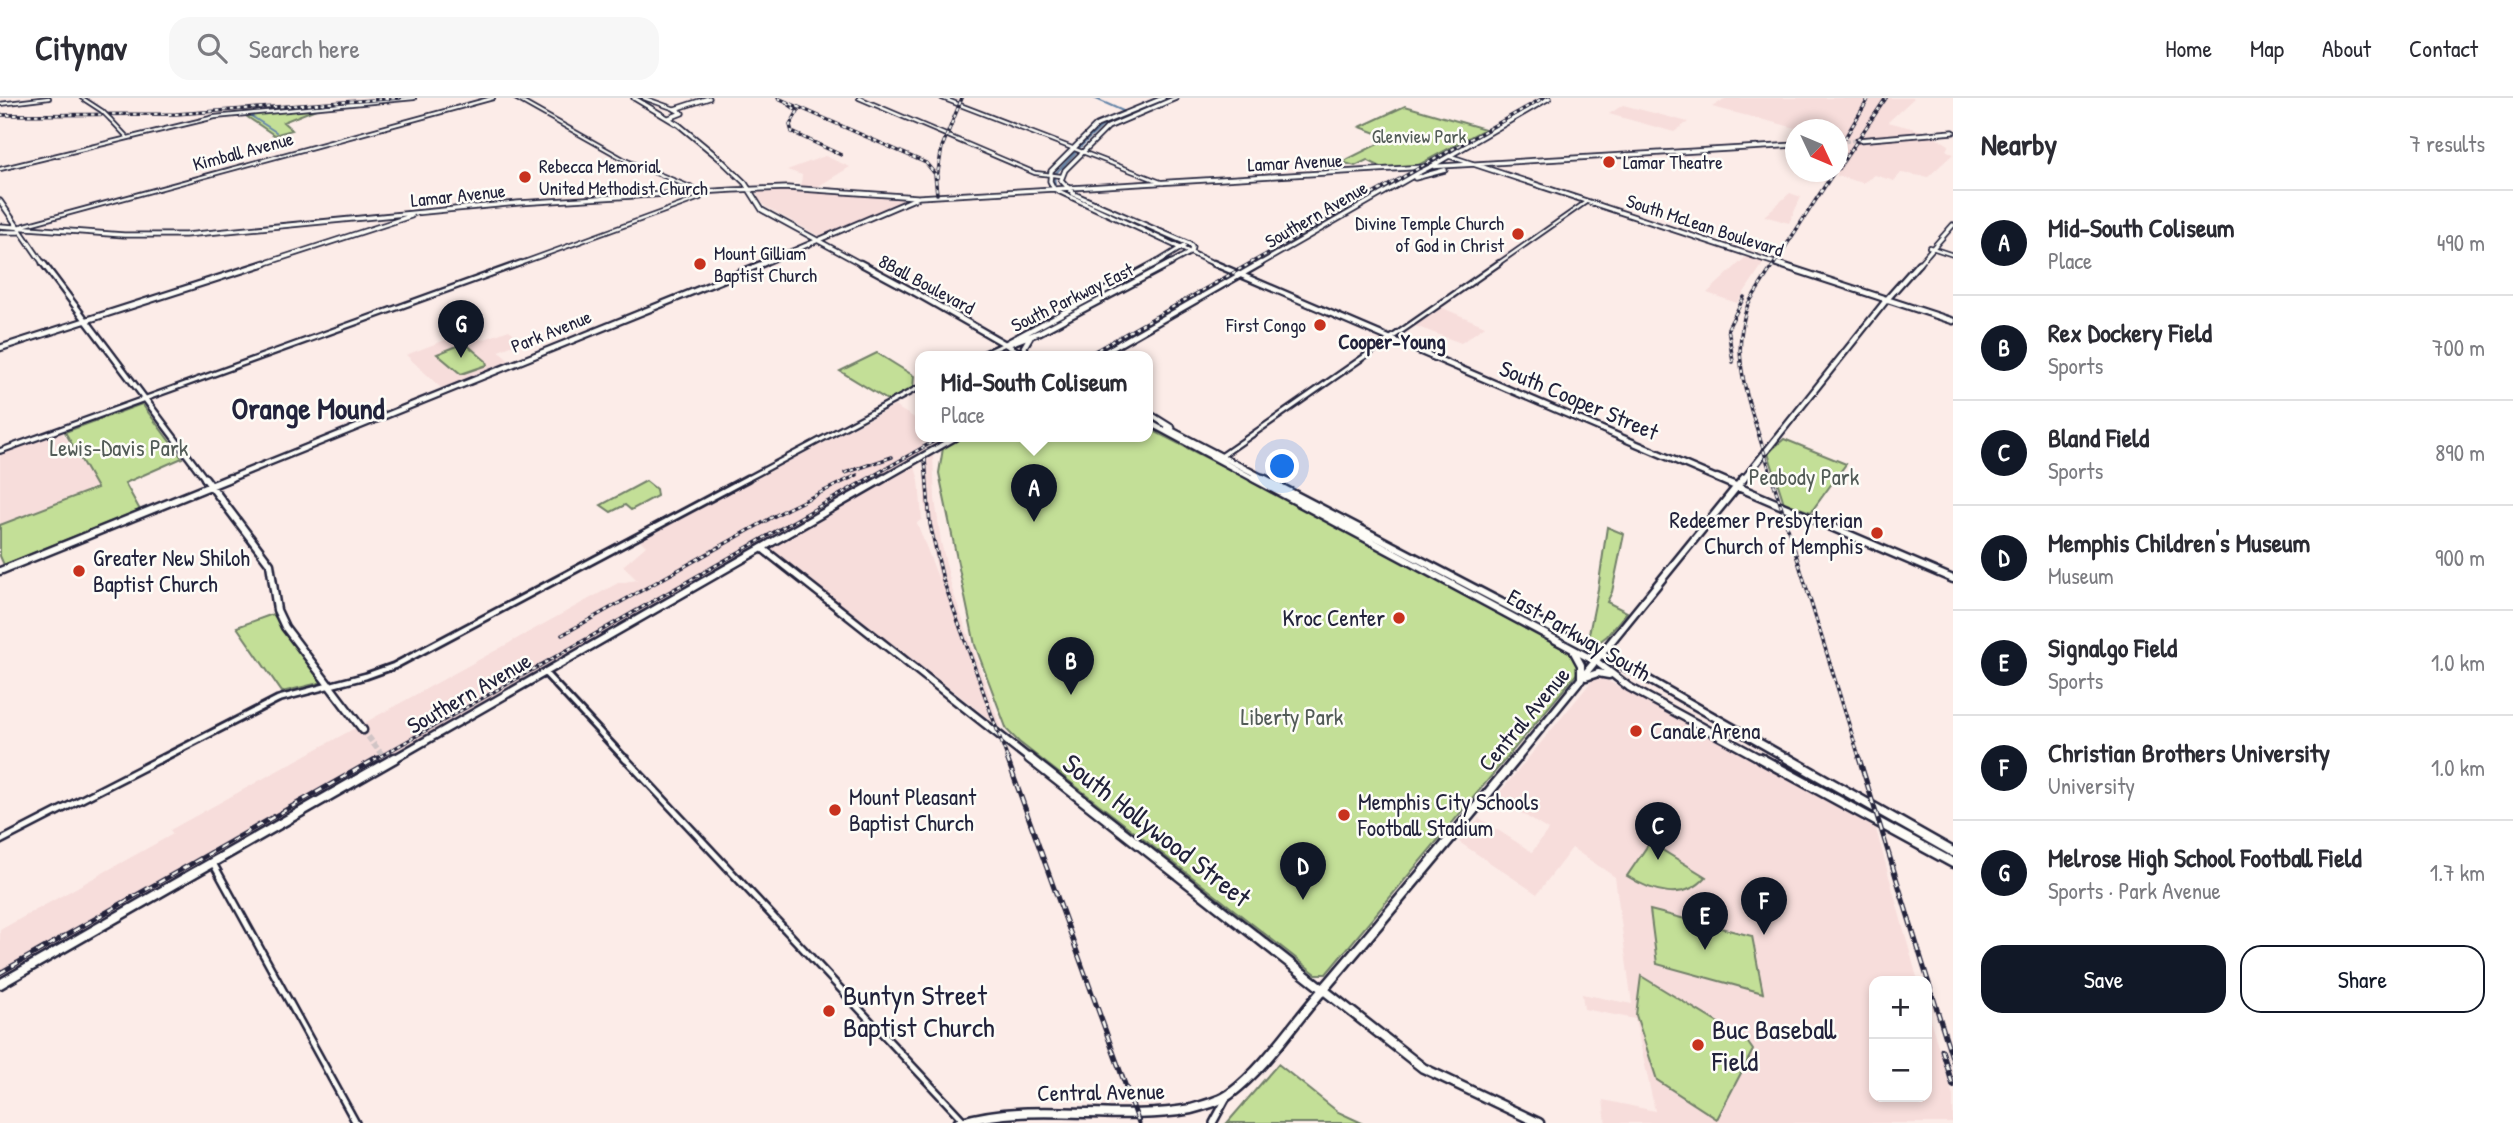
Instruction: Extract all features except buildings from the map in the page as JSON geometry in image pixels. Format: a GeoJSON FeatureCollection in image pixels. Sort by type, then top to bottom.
{"type":"FeatureCollection","features":[{"type":"Feature","properties":{"kind":"main road"},"geometry":{"type":"LineString","coordinates":[[634,98],[669,118],[747,186],[755,204],[762,210],[818,241]]}},
{"type":"Feature","properties":{"kind":"main road"},"geometry":{"type":"LineString","coordinates":[[675,109],[709,98]]}},
{"type":"Feature","properties":{"kind":"main road"},"geometry":{"type":"LineString","coordinates":[[1163,98],[1101,122],[1049,175],[1053,187],[1182,247]]}},
{"type":"Feature","properties":{"kind":"main road"},"geometry":{"type":"LineString","coordinates":[[1176,98],[1108,127],[1061,176],[1065,187],[1192,249]]}},
{"type":"Feature","properties":{"kind":"main road","name":"Southern Avenue"},"geometry":{"type":"LineString","coordinates":[[1107,351],[1549,98]]}},
{"type":"Feature","properties":{"kind":"main road"},"geometry":{"type":"LineString","coordinates":[[669,118],[682,113],[675,109]]}},
{"type":"Feature","properties":{"kind":"main road"},"geometry":{"type":"LineString","coordinates":[[1858,140],[1953,132]]}},
{"type":"Feature","properties":{"kind":"main road","name":"Lamar Avenue"},"geometry":{"type":"LineString","coordinates":[[919,197],[1044,190],[1053,187],[1454,167],[1461,162],[1474,165],[1785,146]]}},
{"type":"Feature","properties":{"kind":"main road"},"geometry":{"type":"LineString","coordinates":[[1449,156],[1461,162]]}},
{"type":"Feature","properties":{"kind":"main road"},"geometry":{"type":"LineString","coordinates":[[1443,159],[1461,162]]}},
{"type":"Feature","properties":{"kind":"main road"},"geometry":{"type":"LineString","coordinates":[[1407,180],[1461,162]]}},
{"type":"Feature","properties":{"kind":"main road","name":"South McLean Boulevard"},"geometry":{"type":"LineString","coordinates":[[1474,165],[1953,321]]}},
{"type":"Feature","properties":{"kind":"main road","name":"Lamar Avenue"},"geometry":{"type":"LineString","coordinates":[[0,226],[124,235],[186,235],[533,202],[742,190],[747,186],[935,198],[964,195]]}},
{"type":"Feature","properties":{"kind":"main road","name":"Park Avenue"},"geometry":{"type":"LineString","coordinates":[[0,571],[818,241],[919,197]]}},
{"type":"Feature","properties":{"kind":"main road"},"geometry":{"type":"LineString","coordinates":[[902,205],[935,198]]}},
{"type":"Feature","properties":{"kind":"main road"},"geometry":{"type":"LineString","coordinates":[[0,201],[86,321],[261,551],[272,573],[277,610],[283,623],[363,730]]}},
{"type":"Feature","properties":{"kind":"main road"},"geometry":{"type":"LineString","coordinates":[[0,348],[423,212]]}},
{"type":"Feature","properties":{"kind":"main road","name":"Central Avenue"},"geometry":{"type":"LineString","coordinates":[[1932,248],[1953,219]]}},
{"type":"Feature","properties":{"kind":"main road","name":"Central Avenue"},"geometry":{"type":"LineString","coordinates":[[960,1121],[1014,1112],[1152,1114],[1191,1109],[1227,1096],[1247,1079],[1603,655],[1888,298],[1953,225]]}},
{"type":"Feature","properties":{"kind":"main road","name":"Kimball Avenue"},"geometry":{"type":"LineString","coordinates":[[0,232],[17,227]]}},
{"type":"Feature","properties":{"kind":"main road"},"geometry":{"type":"LineString","coordinates":[[0,232],[22,234],[39,229]]}},
{"type":"Feature","properties":{"kind":"main road","name":"8Ball Boulevard"},"geometry":{"type":"LineString","coordinates":[[818,241],[1005,344]]}},
{"type":"Feature","properties":{"kind":"main road","name":"South Parkway East"},"geometry":{"type":"LineString","coordinates":[[1005,344],[1182,247],[1192,249]]}},
{"type":"Feature","properties":{"kind":"main road","name":"South Cooper Street"},"geometry":{"type":"LineString","coordinates":[[1192,249],[1241,274],[1953,579]]}},
{"type":"Feature","properties":{"kind":"main road","name":"South Parkway East"},"geometry":{"type":"LineString","coordinates":[[1005,344],[1031,336],[1192,249]]}},
{"type":"Feature","properties":{"kind":"main road"},"geometry":{"type":"LineString","coordinates":[[1082,302],[1089,306]]}},
{"type":"Feature","properties":{"kind":"main road"},"geometry":{"type":"LineString","coordinates":[[1025,351],[1024,347],[1031,336]]}},
{"type":"Feature","properties":{"kind":"main road"},"geometry":{"type":"LineString","coordinates":[[1005,344],[1018,351]]}},
{"type":"Feature","properties":{"kind":"main road"},"geometry":{"type":"LineString","coordinates":[[1153,416],[1188,441]]}},
{"type":"Feature","properties":{"kind":"main road"},"geometry":{"type":"LineString","coordinates":[[1153,424],[1188,441]]}},
{"type":"Feature","properties":{"kind":"main road","name":"East Parkway South"},"geometry":{"type":"LineString","coordinates":[[1188,441],[1603,655],[1953,852]]}},
{"type":"Feature","properties":{"kind":"main road","name":"Southern Avenue"},"geometry":{"type":"LineString","coordinates":[[0,984],[385,759],[545,672],[948,442]]}},
{"type":"Feature","properties":{"kind":"main road","name":"East Parkway South"},"geometry":{"type":"LineString","coordinates":[[1219,457],[1597,662],[1617,678],[1800,782],[1953,863]]}},
{"type":"Feature","properties":{"kind":"main road","name":"South Hollywood Street"},"geometry":{"type":"LineString","coordinates":[[762,548],[1423,1068],[1539,1123]]}},
{"type":"Feature","properties":{"kind":"main road"},"geometry":{"type":"LineString","coordinates":[[1567,647],[1578,656],[1581,680],[1602,673],[1617,678]]}},
{"type":"Feature","properties":{"kind":"street"},"geometry":{"type":"LineString","coordinates":[[0,104],[49,98]]}},
{"type":"Feature","properties":{"kind":"street"},"geometry":{"type":"LineString","coordinates":[[82,98],[102,111],[127,137]]}},
{"type":"Feature","properties":{"kind":"street"},"geometry":{"type":"LineString","coordinates":[[0,169],[215,117],[414,98]]}},
{"type":"Feature","properties":{"kind":"street","name":"Kimball Avenue"},"geometry":{"type":"LineString","coordinates":[[17,227],[493,98]]}},
{"type":"Feature","properties":{"kind":"street"},"geometry":{"type":"LineString","coordinates":[[0,451],[693,203],[700,198],[702,192],[627,160],[515,98]]}},
{"type":"Feature","properties":{"kind":"street"},"geometry":{"type":"LineString","coordinates":[[644,98],[675,109]]}},
{"type":"Feature","properties":{"kind":"street"},"geometry":{"type":"LineString","coordinates":[[859,98],[1035,173],[1061,176]]}},
{"type":"Feature","properties":{"kind":"street"},"geometry":{"type":"LineString","coordinates":[[942,98],[1164,183]]}},
{"type":"Feature","properties":{"kind":"street"},"geometry":{"type":"LineString","coordinates":[[1219,457],[1586,202]]}},
{"type":"Feature","properties":{"kind":"street"},"geometry":{"type":"LineString","coordinates":[[1932,248],[1953,254]]}},
{"type":"Feature","properties":{"kind":"street"},"geometry":{"type":"LineString","coordinates":[[990,351],[1005,344]]}},
{"type":"Feature","properties":{"kind":"street"},"geometry":{"type":"LineString","coordinates":[[0,841],[278,699],[295,692],[366,678],[394,666],[915,390]]}},
{"type":"Feature","properties":{"kind":"street"},"geometry":{"type":"LineString","coordinates":[[545,672],[960,1121]]}},
{"type":"Feature","properties":{"kind":"street"},"geometry":{"type":"LineString","coordinates":[[212,862],[356,1123]]}},
{"type":"Feature","properties":{"kind":"street"},"geometry":{"type":"LineString","coordinates":[[1213,1123],[1227,1096]]}},
{"type":"Feature","properties":{"kind":"shaded area"},"geometry":{"type":"Polygon","coordinates":[[[1726,98],[1914,98],[1888,122],[1927,132],[1949,145],[1946,150],[1953,154],[1928,177],[1901,173],[1894,181],[1875,175],[1863,183],[1848,179],[1848,119],[1785,119],[1785,125],[1712,107],[1726,98]]]}},
{"type":"Feature","properties":{"kind":"shaded area"},"geometry":{"type":"Polygon","coordinates":[[[1623,105],[1688,122],[1674,132],[1609,114],[1623,105]]]}},
{"type":"Feature","properties":{"kind":"shaded area"},"geometry":{"type":"Polygon","coordinates":[[[825,156],[850,167],[817,187],[801,186],[802,175],[787,170],[825,156]]]}},
{"type":"Feature","properties":{"kind":"shaded area"},"geometry":{"type":"Polygon","coordinates":[[[801,191],[908,200],[819,236],[766,207],[759,199],[757,192],[801,191]]]}},
{"type":"Feature","properties":{"kind":"shaded area"},"geometry":{"type":"Polygon","coordinates":[[[1790,193],[1801,197],[1789,223],[1764,216],[1790,193]]]}},
{"type":"Feature","properties":{"kind":"shaded area"},"geometry":{"type":"Polygon","coordinates":[[[1747,256],[1765,261],[1737,303],[1707,293],[1747,256]]]}},
{"type":"Feature","properties":{"kind":"shaded area"},"geometry":{"type":"Polygon","coordinates":[[[1438,306],[1485,326],[1461,343],[1410,324],[1438,306]]]}},
{"type":"Feature","properties":{"kind":"shaded area"},"geometry":{"type":"Polygon","coordinates":[[[471,330],[482,340],[509,330],[523,341],[499,351],[510,362],[442,389],[406,355],[471,330]]]}},
{"type":"Feature","properties":{"kind":"shaded area"},"geometry":{"type":"Polygon","coordinates":[[[894,406],[915,418],[915,442],[923,442],[924,452],[0,979],[0,930],[173,834],[170,830],[618,583],[637,580],[623,566],[646,546],[640,540],[894,406]]]}},
{"type":"Feature","properties":{"kind":"shaded area"},"geometry":{"type":"Polygon","coordinates":[[[62,432],[100,492],[140,510],[4,565],[0,556],[0,453],[62,432]]]}},
{"type":"Feature","properties":{"kind":"shaded area"},"geometry":{"type":"Polygon","coordinates":[[[933,455],[941,542],[952,589],[1001,728],[771,550],[771,546],[914,464],[919,480],[922,519],[917,523],[939,580],[925,506],[924,461],[933,455]]]}},
{"type":"Feature","properties":{"kind":"shaded area"},"geometry":{"type":"Polygon","coordinates":[[[1596,676],[1599,676],[1809,791],[1874,822],[1917,976],[1869,976],[1869,1102],[1932,1102],[1932,1026],[1953,1096],[1953,1123],[1606,1123],[1603,1100],[1655,1111],[1635,1019],[1584,1009],[1582,994],[1632,1004],[1615,877],[1572,848],[1537,894],[1459,842],[1479,818],[1532,852],[1548,830],[1496,797],[1596,676]]]}},
{"type":"Feature","properties":{"kind":"green space","name":"Glenview Park"},"geometry":{"type":"Polygon","coordinates":[[[1405,106],[1485,129],[1415,167],[1383,168],[1367,160],[1355,166],[1342,162],[1390,138],[1360,127],[1405,106]]]}},
{"type":"Feature","properties":{"kind":"green space"},"geometry":{"type":"Polygon","coordinates":[[[321,107],[283,122],[292,130],[274,135],[243,114],[321,107]]]}},
{"type":"Feature","properties":{"kind":"green space"},"geometry":{"type":"Polygon","coordinates":[[[465,343],[486,361],[487,365],[461,374],[437,354],[465,343]]]}},
{"type":"Feature","properties":{"kind":"green space"},"geometry":{"type":"Polygon","coordinates":[[[877,353],[914,376],[913,389],[889,401],[840,371],[877,353]]]}},
{"type":"Feature","properties":{"kind":"green space","name":"Lewis-Davis Park"},"geometry":{"type":"Polygon","coordinates":[[[142,404],[182,458],[125,483],[140,510],[4,565],[0,556],[0,525],[97,488],[65,432],[142,404]]]}},
{"type":"Feature","properties":{"kind":"green space","name":"Liberty Park"},"geometry":{"type":"Polygon","coordinates":[[[1153,431],[1577,656],[1579,671],[1326,974],[1316,974],[1007,730],[975,645],[939,473],[943,448],[953,442],[1153,442],[1153,431]]]}},
{"type":"Feature","properties":{"kind":"green space","name":"Peabody Park"},"geometry":{"type":"Polygon","coordinates":[[[1784,439],[1846,464],[1811,512],[1784,503],[1768,453],[1784,439]]]}},
{"type":"Feature","properties":{"kind":"green space"},"geometry":{"type":"Polygon","coordinates":[[[646,481],[656,489],[657,496],[631,510],[625,505],[611,512],[601,505],[646,481]]]}},
{"type":"Feature","properties":{"kind":"green space"},"geometry":{"type":"Polygon","coordinates":[[[1607,527],[1624,534],[1612,592],[1607,602],[1627,612],[1607,636],[1594,646],[1587,644],[1607,527]]]}},
{"type":"Feature","properties":{"kind":"green space"},"geometry":{"type":"Polygon","coordinates":[[[273,614],[323,682],[282,692],[237,627],[273,614]]]}},
{"type":"Feature","properties":{"kind":"green space"},"geometry":{"type":"Polygon","coordinates":[[[1648,845],[1654,845],[1706,877],[1688,890],[1678,892],[1657,890],[1637,882],[1627,876],[1648,845]]]}},
{"type":"Feature","properties":{"kind":"green space"},"geometry":{"type":"Polygon","coordinates":[[[1650,910],[1752,936],[1763,993],[1657,964],[1650,910]]]}},
{"type":"Feature","properties":{"kind":"green space","name":"Buc Baseball Field"},"geometry":{"type":"Polygon","coordinates":[[[1641,976],[1746,1040],[1753,1050],[1717,1119],[1657,1080],[1636,1015],[1641,976]]]}},
{"type":"Feature","properties":{"kind":"green space"},"geometry":{"type":"Polygon","coordinates":[[[1278,1064],[1338,1112],[1362,1123],[1227,1123],[1278,1064]]]}},
{"type":"Feature","properties":{"kind":"waterway"},"geometry":{"type":"LineString","coordinates":[[1094,98],[1123,111]]}},
{"type":"Feature","properties":{"kind":"waterway"},"geometry":{"type":"LineString","coordinates":[[1079,148],[1101,127],[1128,113]]}},
{"type":"Feature","properties":{"kind":"waterway"},"geometry":{"type":"LineString","coordinates":[[248,114],[276,132]]}},
{"type":"Feature","properties":{"kind":"waterway"},"geometry":{"type":"LineString","coordinates":[[1055,174],[1076,152]]}},
{"type":"Feature","properties":{"kind":"waterway"},"geometry":{"type":"LineString","coordinates":[[1054,176],[1055,184]]}},
{"type":"Feature","properties":{"kind":"tunnel"},"geometry":{"type":"LineString","coordinates":[[1848,141],[1858,140]]}},
{"type":"Feature","properties":{"kind":"tunnel"},"geometry":{"type":"LineString","coordinates":[[363,730],[383,756]]}},
{"type":"Feature","properties":{"kind":"railway"},"geometry":{"type":"LineString","coordinates":[[0,115],[176,114],[400,98]]}},
{"type":"Feature","properties":{"kind":"railway"},"geometry":{"type":"LineString","coordinates":[[778,98],[926,163],[935,174],[937,194]]}},
{"type":"Feature","properties":{"kind":"railway"},"geometry":{"type":"LineString","coordinates":[[937,178],[942,147],[962,98]]}},
{"type":"Feature","properties":{"kind":"railway"},"geometry":{"type":"LineString","coordinates":[[1095,351],[1543,98]]}},
{"type":"Feature","properties":{"kind":"railway"},"geometry":{"type":"LineString","coordinates":[[1848,133],[1869,98]]}},
{"type":"Feature","properties":{"kind":"railway"},"geometry":{"type":"LineString","coordinates":[[1848,154],[1886,98]]}},
{"type":"Feature","properties":{"kind":"railway"},"geometry":{"type":"LineString","coordinates":[[787,103],[798,111],[790,125],[792,132],[841,155]]}},
{"type":"Feature","properties":{"kind":"railway"},"geometry":{"type":"LineString","coordinates":[[1827,182],[1748,304],[1741,331],[1740,357],[1751,410],[1860,760]]}},
{"type":"Feature","properties":{"kind":"railway"},"geometry":{"type":"LineString","coordinates":[[1733,362],[1728,328],[1744,297]]}},
{"type":"Feature","properties":{"kind":"railway"},"geometry":{"type":"LineString","coordinates":[[374,760],[932,442]]}},
{"type":"Feature","properties":{"kind":"railway"},"geometry":{"type":"LineString","coordinates":[[845,473],[892,457]]}},
{"type":"Feature","properties":{"kind":"railway"},"geometry":{"type":"LineString","coordinates":[[925,459],[930,524],[943,580],[1008,760]]}},
{"type":"Feature","properties":{"kind":"railway"},"geometry":{"type":"LineString","coordinates":[[562,635],[787,509],[857,475]]}},
{"type":"Feature","properties":{"kind":"railway"},"geometry":{"type":"LineString","coordinates":[[0,973],[377,758]]}},
{"type":"Feature","properties":{"kind":"railway"},"geometry":{"type":"LineString","coordinates":[[1007,758],[1139,1123]]}},
{"type":"Feature","properties":{"kind":"railway"},"geometry":{"type":"LineString","coordinates":[[1859,758],[1953,1061]]}},
{"type":"Feature","properties":{"kind":"railway"},"geometry":{"type":"LineString","coordinates":[[1942,1050],[1953,1086]]}},
{"type":"Feature","properties":{"kind":"place","name":"Lamar Theatre"},"geometry":{"type":"Point","coordinates":[1609,162]}},
{"type":"Feature","properties":{"kind":"place","name":"Rebecca Memorial United Methodist Church"},"geometry":{"type":"Point","coordinates":[525,177]}},
{"type":"Feature","properties":{"kind":"place","name":"Divine Temple Church of God in Christ"},"geometry":{"type":"Point","coordinates":[1518,234]}},
{"type":"Feature","properties":{"kind":"place","name":"Mount Gilliam Baptist Church"},"geometry":{"type":"Point","coordinates":[700,264]}},
{"type":"Feature","properties":{"kind":"place","name":"First Congo"},"geometry":{"type":"Point","coordinates":[1320,325]}},
{"type":"Feature","properties":{"kind":"place","name":"Melrose High School Football Field"},"geometry":{"type":"Point","coordinates":[461,358]}},
{"type":"Feature","properties":{"kind":"place","name":"Mid-South Coliseum"},"geometry":{"type":"Point","coordinates":[1034,522]}},
{"type":"Feature","properties":{"kind":"place","name":"Redeemer Presbyterian Church of Memphis"},"geometry":{"type":"Point","coordinates":[1877,533]}},
{"type":"Feature","properties":{"kind":"place","name":"Greater New Shiloh Baptist Church"},"geometry":{"type":"Point","coordinates":[79,571]}},
{"type":"Feature","properties":{"kind":"place","name":"Kroc Center"},"geometry":{"type":"Point","coordinates":[1399,618]}},
{"type":"Feature","properties":{"kind":"place","name":"Rex Dockery Field"},"geometry":{"type":"Point","coordinates":[1071,695]}},
{"type":"Feature","properties":{"kind":"place","name":"Canale Arena"},"geometry":{"type":"Point","coordinates":[1636,731]}},
{"type":"Feature","properties":{"kind":"place","name":"Mount Pleasant Baptist Church"},"geometry":{"type":"Point","coordinates":[835,810]}},
{"type":"Feature","properties":{"kind":"place","name":"Memphis City Schools Football Stadium"},"geometry":{"type":"Point","coordinates":[1344,815]}},
{"type":"Feature","properties":{"kind":"place","name":"Bland Field"},"geometry":{"type":"Point","coordinates":[1658,860]}},
{"type":"Feature","properties":{"kind":"place","name":"Memphis Children's Museum"},"geometry":{"type":"Point","coordinates":[1303,900]}},
{"type":"Feature","properties":{"kind":"place","name":"Christian Brothers University"},"geometry":{"type":"Point","coordinates":[1764,935]}},
{"type":"Feature","properties":{"kind":"place","name":"Signalgo Field"},"geometry":{"type":"Point","coordinates":[1705,950]}},
{"type":"Feature","properties":{"kind":"place","name":"Buntyn Street Baptist Church"},"geometry":{"type":"Point","coordinates":[829,1011]}},
{"type":"Feature","properties":{"kind":"place","name":"Buc Baseball Field"},"geometry":{"type":"Point","coordinates":[1698,1045]}},
{"type":"Feature","properties":{"kind":"district","name":"Cooper-Young"},"geometry":{"type":"Point","coordinates":[1392,342]}},
{"type":"Feature","properties":{"kind":"district","name":"Orange Mound"},"geometry":{"type":"Point","coordinates":[308,409]}}]}
